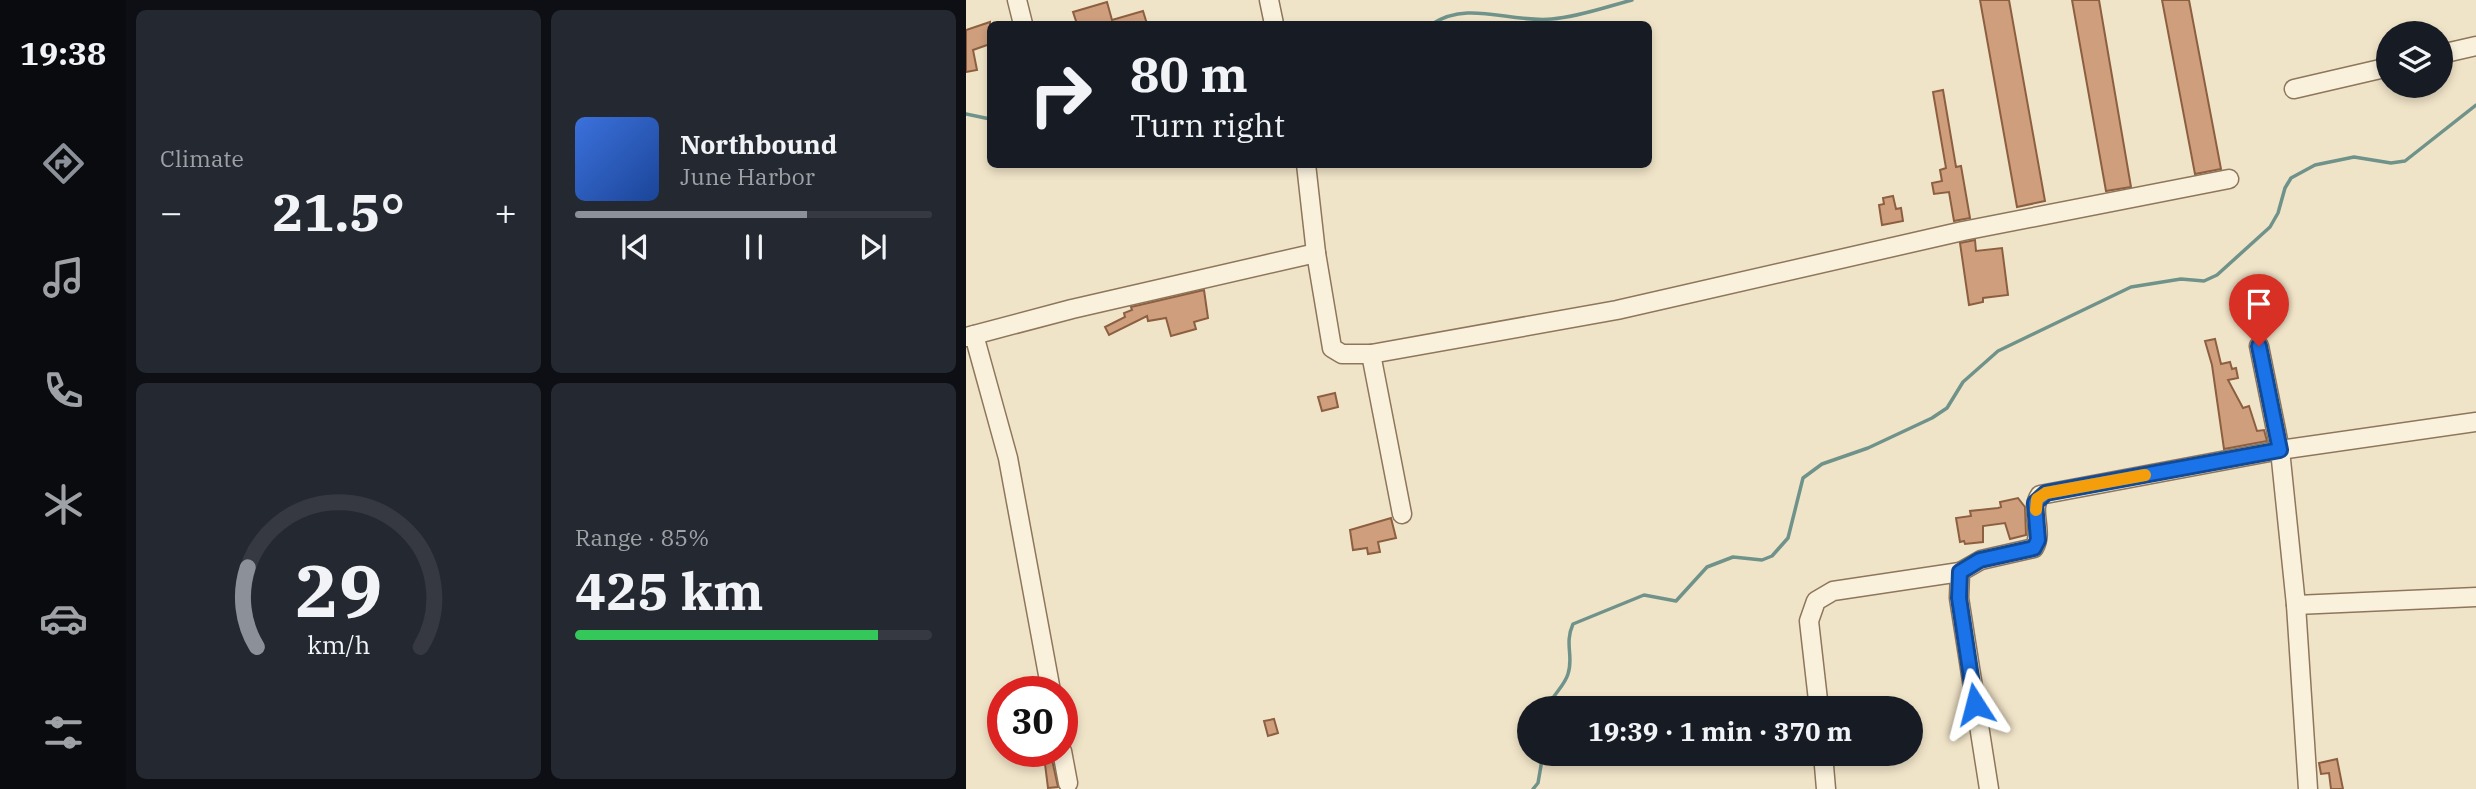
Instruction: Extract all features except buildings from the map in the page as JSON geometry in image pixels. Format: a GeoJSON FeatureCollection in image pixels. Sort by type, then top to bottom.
{"type":"FeatureCollection","features":[{"type":"Feature","properties":{"kind":"street"},"geometry":{"type":"LineString","coordinates":[[1017,0],[1022,21]]}},
{"type":"Feature","properties":{"kind":"street"},"geometry":{"type":"LineString","coordinates":[[1269,0],[1273,21]]}},
{"type":"Feature","properties":{"kind":"street"},"geometry":{"type":"LineString","coordinates":[[2453,51],[2476,46]]}},
{"type":"Feature","properties":{"kind":"street"},"geometry":{"type":"LineString","coordinates":[[2294,89],[2376,70]]}},
{"type":"Feature","properties":{"kind":"street"},"geometry":{"type":"LineString","coordinates":[[1306,168],[1316,253],[1332,348],[1342,354],[1371,354],[1617,310],[1963,231],[2229,179]]}},
{"type":"Feature","properties":{"kind":"street"},"geometry":{"type":"LineString","coordinates":[[1048,676],[1008,458],[970,336],[1072,309],[1316,253]]}},
{"type":"Feature","properties":{"kind":"street"},"geometry":{"type":"LineString","coordinates":[[2259,346],[2280,450],[2296,605],[2308,789]]}},
{"type":"Feature","properties":{"kind":"street"},"geometry":{"type":"LineString","coordinates":[[1371,354],[1402,514]]}},
{"type":"Feature","properties":{"kind":"street"},"geometry":{"type":"LineString","coordinates":[[1818,696],[1809,621],[1816,601],[1833,592],[1960,572],[1980,560],[2034,548],[2038,540],[2035,503],[2046,493],[2280,450],[2476,422]]}},
{"type":"Feature","properties":{"kind":"street"},"geometry":{"type":"LineString","coordinates":[[1960,572],[1959,598],[1989,789]]}},
{"type":"Feature","properties":{"kind":"street"},"geometry":{"type":"LineString","coordinates":[[2296,605],[2476,597]]}},
{"type":"Feature","properties":{"kind":"street"},"geometry":{"type":"LineString","coordinates":[[1825,766],[1826,789]]}},
{"type":"Feature","properties":{"kind":"street"},"geometry":{"type":"LineString","coordinates":[[1065,767],[1068,783]]}},
{"type":"Feature","properties":{"kind":"waterway"},"geometry":{"type":"LineString","coordinates":[[1438,21],[1446,17],[1475,13],[1536,19],[1562,18],[1632,0]]}},
{"type":"Feature","properties":{"kind":"waterway"},"geometry":{"type":"LineString","coordinates":[[1554,696],[1568,674],[1569,638],[1573,624],[1644,595],[1676,601],[1707,567],[1733,557],[1762,560],[1772,556],[1788,538],[1803,478],[1822,464],[1868,448],[1932,418],[1947,408],[1963,382],[1998,351],[2131,287],[2181,279],[2204,281],[2217,275],[2270,227],[2291,178],[2315,165],[2354,157],[2391,163],[2405,161],[2476,105]]}},
{"type":"Feature","properties":{"kind":"waterway"},"geometry":{"type":"LineString","coordinates":[[966,114],[987,118]]}},
{"type":"Feature","properties":{"kind":"waterway"},"geometry":{"type":"LineString","coordinates":[[1533,789],[1538,783],[1541,766]]}},
{"type":"Feature","properties":{"kind":"slow traffic"},"geometry":{"type":"LineString","coordinates":[[2036,510],[2037,499],[2046,493],[2145,475]]}},
{"type":"Feature","properties":{"kind":"route"},"geometry":{"type":"LineString","coordinates":[[1975,704],[1959,598],[1960,572],[1980,560],[2034,548],[2038,540],[2035,503],[2040,495],[2280,450],[2259,346]]}}]}
